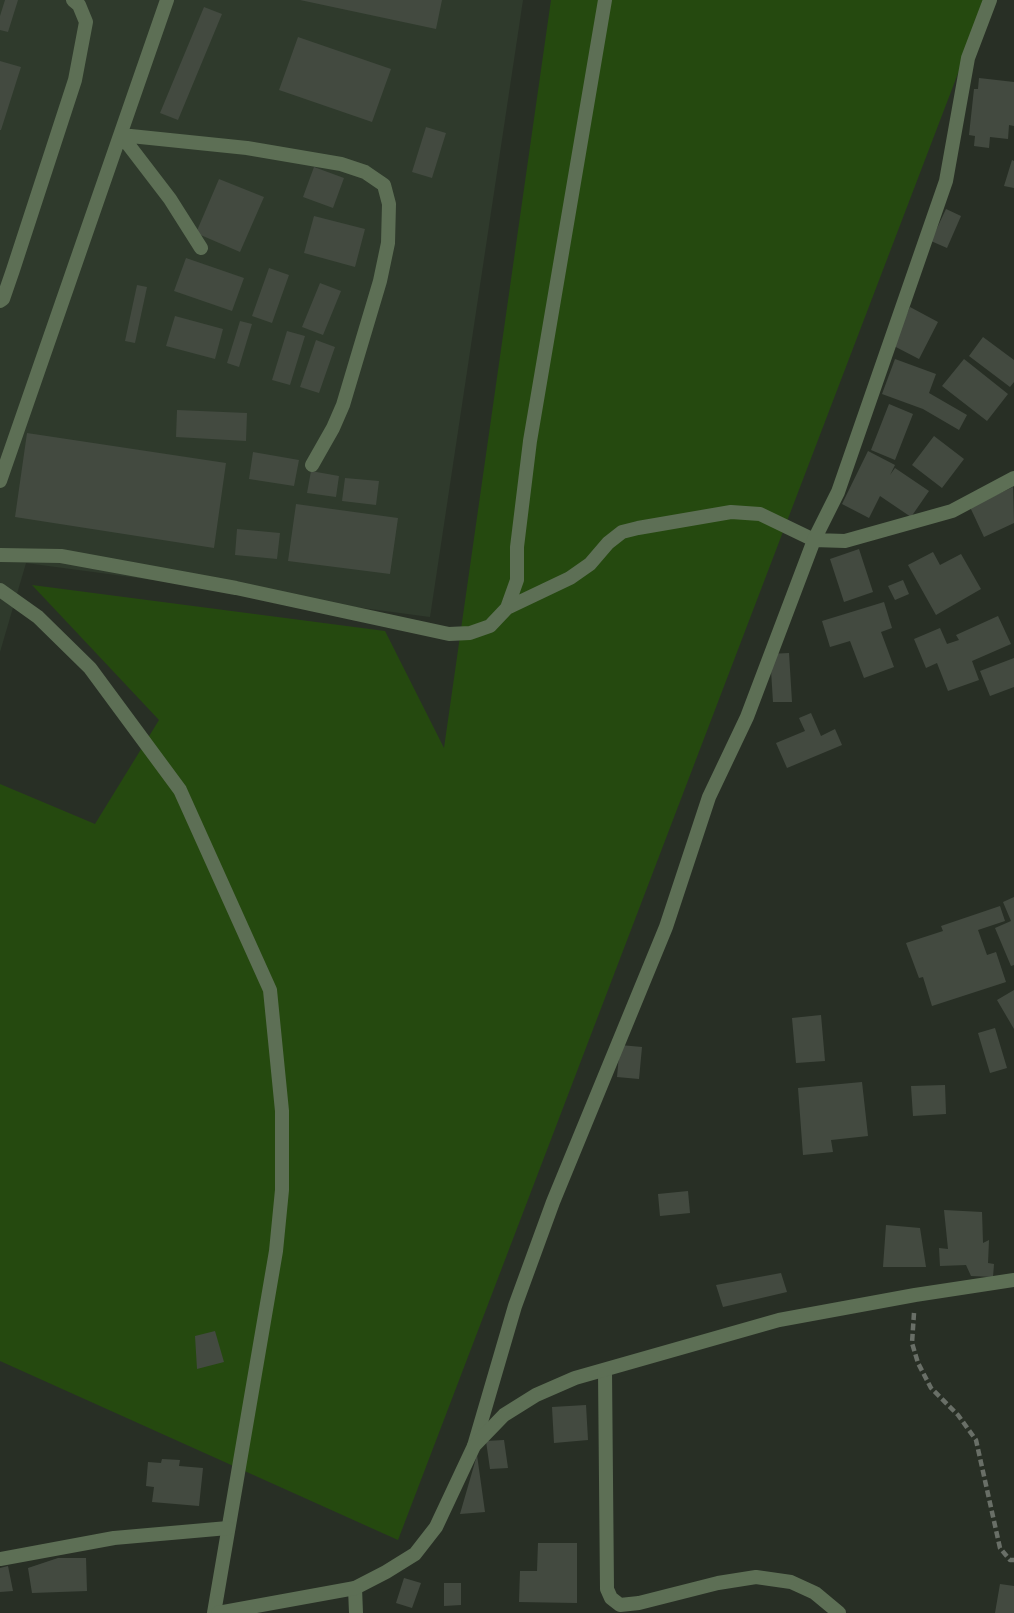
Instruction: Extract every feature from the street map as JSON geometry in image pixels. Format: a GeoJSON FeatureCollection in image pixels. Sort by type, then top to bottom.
{"type":"FeatureCollection","features":[{"type":"Feature","properties":{"kind":"street"},"geometry":{"type":"LineString","coordinates":[[0,301],[13,270],[75,80],[86,22],[79,5],[73,0]]}},
{"type":"Feature","properties":{"kind":"street"},"geometry":{"type":"LineString","coordinates":[[0,481],[167,0]]}},
{"type":"Feature","properties":{"kind":"street"},"geometry":{"type":"LineString","coordinates":[[0,555],[61,556],[236,588],[449,634],[470,633],[490,626],[506,608],[517,580],[517,547],[530,441],[605,0]]}},
{"type":"Feature","properties":{"kind":"street"},"geometry":{"type":"LineString","coordinates":[[0,590],[38,617],[90,668],[180,790],[270,989],[282,1111],[282,1190],[276,1251],[216,1613],[355,1588],[415,1554],[436,1527],[474,1446],[515,1306],[553,1202],[666,928],[709,797],[747,717],[814,540],[838,492],[942,196],[968,58],[990,0]]}},
{"type":"Feature","properties":{"kind":"street"},"geometry":{"type":"LineString","coordinates":[[121,135],[170,199],[201,248]]}},
{"type":"Feature","properties":{"kind":"street"},"geometry":{"type":"LineString","coordinates":[[121,135],[247,148],[330,162],[365,172],[384,185],[389,204],[388,243],[380,281],[343,405],[312,465]]}},
{"type":"Feature","properties":{"kind":"street"},"geometry":{"type":"LineString","coordinates":[[506,608],[570,578],[590,564],[608,543],[622,532],[732,512],[760,514],[814,540],[845,541],[952,511],[1014,478]]}},
{"type":"Feature","properties":{"kind":"street"},"geometry":{"type":"LineString","coordinates":[[474,1446],[504,1415],[536,1395],[575,1378],[779,1320],[915,1294],[1014,1280]]}},
{"type":"Feature","properties":{"kind":"street"},"geometry":{"type":"LineString","coordinates":[[605,1371],[607,1589],[611,1598],[620,1605],[639,1603],[718,1583],[756,1577],[791,1582],[815,1593],[839,1613]]}},
{"type":"Feature","properties":{"kind":"street"},"geometry":{"type":"LineString","coordinates":[[0,1559],[114,1538],[228,1528]]}},
{"type":"Feature","properties":{"kind":"street"},"geometry":{"type":"LineString","coordinates":[[355,1588],[356,1613]]}},
{"type":"Feature","properties":{"kind":"path"},"geometry":{"type":"LineString","coordinates":[[915,1294],[912,1343],[918,1363],[931,1388],[958,1415],[976,1440],[1000,1548],[1010,1560],[1014,1560]]}},
{"type":"Feature","properties":{"kind":"shaded area"},"geometry":{"type":"Polygon","coordinates":[[[0,0],[523,0],[430,617],[26,563],[0,652],[0,0]]]}},
{"type":"Feature","properties":{"kind":"green space"},"geometry":{"type":"Polygon","coordinates":[[[551,0],[986,0],[398,1540],[0,1361],[0,784],[95,824],[159,720],[32,585],[385,631],[444,748],[551,0]]]}},
{"type":"Feature","properties":{"kind":"building"},"geometry":{"type":"Polygon","coordinates":[[[5,0],[18,0],[8,32],[0,30],[0,16],[5,0]]]}},
{"type":"Feature","properties":{"kind":"building"},"geometry":{"type":"Polygon","coordinates":[[[300,0],[442,0],[436,29],[300,0]]]}},
{"type":"Feature","properties":{"kind":"building"},"geometry":{"type":"Polygon","coordinates":[[[204,7],[222,14],[178,120],[160,113],[204,7]]]}},
{"type":"Feature","properties":{"kind":"building"},"geometry":{"type":"Polygon","coordinates":[[[298,37],[391,69],[372,122],[279,90],[298,37]]]}},
{"type":"Feature","properties":{"kind":"building"},"geometry":{"type":"Polygon","coordinates":[[[0,61],[21,67],[1,130],[0,130],[0,61]]]}},
{"type":"Feature","properties":{"kind":"building"},"geometry":{"type":"Polygon","coordinates":[[[979,78],[1014,82],[1014,126],[1009,125],[1008,139],[990,137],[989,148],[974,146],[975,136],[969,135],[974,89],[978,89],[979,78]]]}},
{"type":"Feature","properties":{"kind":"building"},"geometry":{"type":"Polygon","coordinates":[[[426,127],[446,133],[432,178],[412,172],[426,127]]]}},
{"type":"Feature","properties":{"kind":"building"},"geometry":{"type":"Polygon","coordinates":[[[1012,160],[1014,161],[1014,188],[1004,186],[1012,160]]]}},
{"type":"Feature","properties":{"kind":"building"},"geometry":{"type":"Polygon","coordinates":[[[314,167],[344,178],[333,208],[303,197],[314,167]]]}},
{"type":"Feature","properties":{"kind":"building"},"geometry":{"type":"Polygon","coordinates":[[[219,179],[264,197],[240,252],[196,233],[219,179]]]}},
{"type":"Feature","properties":{"kind":"building"},"geometry":{"type":"Polygon","coordinates":[[[946,209],[961,216],[947,248],[931,241],[946,209]]]}},
{"type":"Feature","properties":{"kind":"building"},"geometry":{"type":"Polygon","coordinates":[[[314,216],[365,229],[355,267],[304,253],[314,216]]]}},
{"type":"Feature","properties":{"kind":"building"},"geometry":{"type":"Polygon","coordinates":[[[186,258],[244,278],[232,311],[174,291],[186,258]]]}},
{"type":"Feature","properties":{"kind":"building"},"geometry":{"type":"Polygon","coordinates":[[[269,268],[289,275],[272,323],[252,316],[269,268]]]}},
{"type":"Feature","properties":{"kind":"building"},"geometry":{"type":"Polygon","coordinates":[[[320,283],[341,291],[323,335],[302,327],[320,283]]]}},
{"type":"Feature","properties":{"kind":"building"},"geometry":{"type":"Polygon","coordinates":[[[137,285],[147,287],[135,343],[125,341],[137,285]]]}},
{"type":"Feature","properties":{"kind":"building"},"geometry":{"type":"Polygon","coordinates":[[[910,307],[938,322],[919,359],[892,345],[910,307]]]}},
{"type":"Feature","properties":{"kind":"building"},"geometry":{"type":"Polygon","coordinates":[[[175,316],[223,329],[215,359],[166,346],[175,316]]]}},
{"type":"Feature","properties":{"kind":"building"},"geometry":{"type":"Polygon","coordinates":[[[240,321],[252,324],[239,367],[227,363],[240,321]]]}},
{"type":"Feature","properties":{"kind":"building"},"geometry":{"type":"Polygon","coordinates":[[[287,331],[305,336],[290,385],[272,380],[287,331]]]}},
{"type":"Feature","properties":{"kind":"building"},"geometry":{"type":"Polygon","coordinates":[[[983,337],[1014,360],[1014,382],[1010,387],[969,356],[983,337]]]}},
{"type":"Feature","properties":{"kind":"building"},"geometry":{"type":"Polygon","coordinates":[[[316,340],[335,347],[319,393],[300,387],[316,340]]]}},
{"type":"Feature","properties":{"kind":"building"},"geometry":{"type":"Polygon","coordinates":[[[895,359],[936,374],[929,393],[967,415],[959,430],[923,409],[882,394],[895,359]]]}},
{"type":"Feature","properties":{"kind":"building"},"geometry":{"type":"Polygon","coordinates":[[[964,359],[1008,394],[987,421],[942,386],[964,359]]]}},
{"type":"Feature","properties":{"kind":"building"},"geometry":{"type":"Polygon","coordinates":[[[889,404],[913,414],[895,460],[871,450],[889,404]]]}},
{"type":"Feature","properties":{"kind":"building"},"geometry":{"type":"Polygon","coordinates":[[[177,410],[247,413],[246,441],[176,437],[177,410]]]}},
{"type":"Feature","properties":{"kind":"building"},"geometry":{"type":"Polygon","coordinates":[[[27,433],[226,463],[214,548],[15,517],[27,433]]]}},
{"type":"Feature","properties":{"kind":"building"},"geometry":{"type":"Polygon","coordinates":[[[934,436],[964,459],[942,488],[912,465],[934,436]]]}},
{"type":"Feature","properties":{"kind":"building"},"geometry":{"type":"Polygon","coordinates":[[[868,451],[895,465],[890,475],[895,468],[929,491],[911,517],[880,496],[869,518],[842,504],[868,451]]]}},
{"type":"Feature","properties":{"kind":"building"},"geometry":{"type":"Polygon","coordinates":[[[253,452],[299,460],[294,486],[249,479],[253,452]]]}},
{"type":"Feature","properties":{"kind":"building"},"geometry":{"type":"Polygon","coordinates":[[[311,471],[339,476],[336,497],[307,493],[311,471]]]}},
{"type":"Feature","properties":{"kind":"building"},"geometry":{"type":"Polygon","coordinates":[[[345,478],[379,481],[376,505],[342,501],[345,478]]]}},
{"type":"Feature","properties":{"kind":"building"},"geometry":{"type":"Polygon","coordinates":[[[1013,487],[1014,523],[984,537],[970,507],[1013,487]]]}},
{"type":"Feature","properties":{"kind":"building"},"geometry":{"type":"Polygon","coordinates":[[[296,504],[398,518],[390,574],[288,561],[296,504]]]}},
{"type":"Feature","properties":{"kind":"building"},"geometry":{"type":"Polygon","coordinates":[[[237,529],[280,533],[277,559],[235,555],[237,529]]]}},
{"type":"Feature","properties":{"kind":"building"},"geometry":{"type":"Polygon","coordinates":[[[859,549],[873,592],[844,602],[830,559],[859,549]]]}},
{"type":"Feature","properties":{"kind":"building"},"geometry":{"type":"Polygon","coordinates":[[[933,552],[940,565],[961,554],[981,589],[936,615],[908,565],[933,552]]]}},
{"type":"Feature","properties":{"kind":"building"},"geometry":{"type":"Polygon","coordinates":[[[903,580],[909,594],[895,600],[888,586],[903,580]]]}},
{"type":"Feature","properties":{"kind":"building"},"geometry":{"type":"Polygon","coordinates":[[[884,602],[892,628],[881,632],[894,667],[864,678],[850,641],[830,647],[822,621],[884,602]]]}},
{"type":"Feature","properties":{"kind":"building"},"geometry":{"type":"Polygon","coordinates":[[[998,616],[1011,644],[972,661],[979,680],[948,691],[937,663],[926,668],[914,639],[940,628],[947,644],[959,640],[956,635],[998,616]]]}},
{"type":"Feature","properties":{"kind":"building"},"geometry":{"type":"Polygon","coordinates":[[[789,653],[792,702],[773,702],[770,654],[789,653]]]}},
{"type":"Feature","properties":{"kind":"building"},"geometry":{"type":"Polygon","coordinates":[[[1014,658],[1014,687],[990,696],[980,671],[1014,658]]]}},
{"type":"Feature","properties":{"kind":"building"},"geometry":{"type":"Polygon","coordinates":[[[811,713],[821,736],[835,729],[842,745],[787,768],[776,743],[805,731],[799,718],[811,713]]]}},
{"type":"Feature","properties":{"kind":"building"},"geometry":{"type":"Polygon","coordinates":[[[1014,897],[1014,965],[1011,966],[995,928],[1011,921],[1003,902],[1014,897]]]}},
{"type":"Feature","properties":{"kind":"building"},"geometry":{"type":"Polygon","coordinates":[[[1000,906],[1005,921],[978,930],[987,955],[996,952],[1006,982],[932,1006],[923,977],[919,978],[906,943],[943,931],[941,926],[1000,906]]]}},
{"type":"Feature","properties":{"kind":"building"},"geometry":{"type":"Polygon","coordinates":[[[1014,990],[1014,1029],[997,1000],[1014,990]]]}},
{"type":"Feature","properties":{"kind":"building"},"geometry":{"type":"Polygon","coordinates":[[[821,1015],[825,1061],[796,1063],[792,1018],[821,1015]]]}},
{"type":"Feature","properties":{"kind":"building"},"geometry":{"type":"Polygon","coordinates":[[[995,1028],[1007,1068],[990,1073],[978,1033],[995,1028]]]}},
{"type":"Feature","properties":{"kind":"building"},"geometry":{"type":"Polygon","coordinates":[[[620,1045],[642,1047],[639,1079],[617,1077],[620,1045]]]}},
{"type":"Feature","properties":{"kind":"building"},"geometry":{"type":"Polygon","coordinates":[[[862,1082],[868,1136],[831,1140],[833,1152],[803,1155],[798,1088],[862,1082]]]}},
{"type":"Feature","properties":{"kind":"building"},"geometry":{"type":"Polygon","coordinates":[[[945,1085],[946,1114],[913,1116],[911,1086],[945,1085]]]}},
{"type":"Feature","properties":{"kind":"building"},"geometry":{"type":"Polygon","coordinates":[[[688,1191],[690,1213],[660,1216],[658,1194],[688,1191]]]}},
{"type":"Feature","properties":{"kind":"building"},"geometry":{"type":"Polygon","coordinates":[[[944,1210],[982,1212],[983,1243],[989,1240],[988,1263],[994,1264],[993,1277],[971,1276],[966,1265],[940,1266],[939,1248],[948,1249],[944,1210]]]}},
{"type":"Feature","properties":{"kind":"building"},"geometry":{"type":"Polygon","coordinates":[[[886,1225],[920,1228],[926,1267],[883,1267],[886,1225]]]}},
{"type":"Feature","properties":{"kind":"building"},"geometry":{"type":"Polygon","coordinates":[[[781,1273],[787,1292],[723,1307],[716,1285],[781,1273]]]}},
{"type":"Feature","properties":{"kind":"building"},"geometry":{"type":"Polygon","coordinates":[[[215,1331],[224,1362],[197,1369],[195,1336],[215,1331]]]}},
{"type":"Feature","properties":{"kind":"building"},"geometry":{"type":"Polygon","coordinates":[[[586,1405],[588,1440],[554,1443],[552,1407],[586,1405]]]}},
{"type":"Feature","properties":{"kind":"building"},"geometry":{"type":"Polygon","coordinates":[[[504,1440],[508,1468],[490,1469],[486,1441],[504,1440]]]}},
{"type":"Feature","properties":{"kind":"building"},"geometry":{"type":"Polygon","coordinates":[[[477,1455],[485,1512],[460,1514],[477,1455]]]}},
{"type":"Feature","properties":{"kind":"building"},"geometry":{"type":"Polygon","coordinates":[[[162,1459],[180,1460],[179,1466],[203,1468],[199,1506],[152,1502],[154,1487],[146,1486],[148,1462],[161,1463],[162,1459]]]}},
{"type":"Feature","properties":{"kind":"building"},"geometry":{"type":"Polygon","coordinates":[[[538,1543],[577,1543],[577,1603],[519,1602],[520,1571],[537,1571],[538,1543]]]}},
{"type":"Feature","properties":{"kind":"building"},"geometry":{"type":"Polygon","coordinates":[[[58,1558],[86,1558],[87,1591],[32,1593],[28,1568],[58,1558]]]}},
{"type":"Feature","properties":{"kind":"building"},"geometry":{"type":"Polygon","coordinates":[[[8,1566],[13,1591],[0,1592],[0,1568],[8,1566]]]}},
{"type":"Feature","properties":{"kind":"building"},"geometry":{"type":"Polygon","coordinates":[[[404,1578],[421,1583],[412,1608],[396,1603],[404,1578]]]}},
{"type":"Feature","properties":{"kind":"building"},"geometry":{"type":"Polygon","coordinates":[[[444,1583],[461,1583],[461,1605],[444,1606],[444,1583]]]}},
{"type":"Feature","properties":{"kind":"building"},"geometry":{"type":"Polygon","coordinates":[[[1000,1584],[1014,1586],[1014,1613],[995,1613],[1000,1584]]]}}]}
